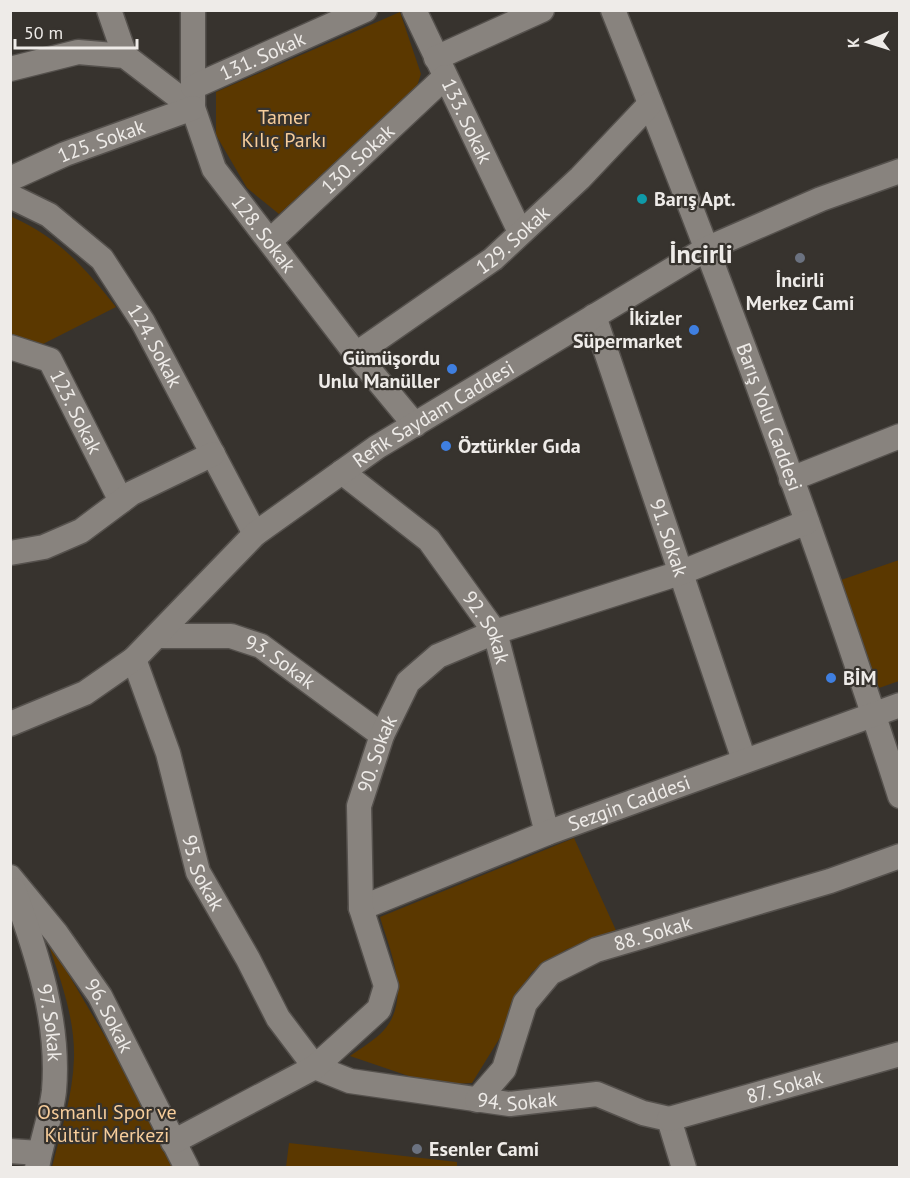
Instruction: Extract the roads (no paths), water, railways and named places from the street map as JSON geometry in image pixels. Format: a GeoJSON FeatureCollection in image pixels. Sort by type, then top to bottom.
{"type":"FeatureCollection","features":[{"type":"Feature","properties":{"kind":"street"},"geometry":{"type":"LineString","coordinates":[[109,10],[125,56]]}},
{"type":"Feature","properties":{"kind":"street","name":"128. Sokak"},"geometry":{"type":"LineString","coordinates":[[193,10],[193,97],[214,169],[356,354],[415,425]]}},
{"type":"Feature","properties":{"kind":"street","name":"131. Sokak"},"geometry":{"type":"LineString","coordinates":[[193,97],[365,10]]}},
{"type":"Feature","properties":{"kind":"street","name":"133. Sokak"},"geometry":{"type":"LineString","coordinates":[[414,10],[520,232]]}},
{"type":"Feature","properties":{"kind":"street","name":"130. Sokak"},"geometry":{"type":"LineString","coordinates":[[270,241],[440,67],[542,10]]}},
{"type":"Feature","properties":{"kind":"street","name":"Barış Yolu Caddesi"},"geometry":{"type":"LineString","coordinates":[[614,11],[706,249],[807,522],[900,796]]}},
{"type":"Feature","properties":{"kind":"street"},"geometry":{"type":"LineString","coordinates":[[10,69],[78,52],[125,56],[193,97]]}},
{"type":"Feature","properties":{"kind":"street","name":"125. Sokak"},"geometry":{"type":"LineString","coordinates":[[10,179],[193,97]]}},
{"type":"Feature","properties":{"kind":"street","name":"129. Sokak"},"geometry":{"type":"LineString","coordinates":[[356,354],[493,259],[580,178],[650,104]]}},
{"type":"Feature","properties":{"kind":"street","name":"Refik Saydam Caddesi"},"geometry":{"type":"LineString","coordinates":[[10,724],[85,693],[134,659],[159,636],[255,534],[342,472],[415,425],[706,249],[821,199],[900,171]]}},
{"type":"Feature","properties":{"kind":"street","name":"124. Sokak"},"geometry":{"type":"LineString","coordinates":[[10,196],[49,215],[102,259],[144,322],[255,534]]}},
{"type":"Feature","properties":{"kind":"street","name":"91. Sokak"},"geometry":{"type":"LineString","coordinates":[[594,316],[744,759]]}},
{"type":"Feature","properties":{"kind":"street","name":"123. Sokak"},"geometry":{"type":"LineString","coordinates":[[10,347],[50,360],[121,501]]}},
{"type":"Feature","properties":{"kind":"street"},"geometry":{"type":"LineString","coordinates":[[791,479],[900,436]]}},
{"type":"Feature","properties":{"kind":"street"},"geometry":{"type":"LineString","coordinates":[[10,553],[44,547],[81,531],[132,493],[213,454]]}},
{"type":"Feature","properties":{"kind":"street","name":"92. Sokak"},"geometry":{"type":"LineString","coordinates":[[342,472],[429,540],[495,632],[547,833]]}},
{"type":"Feature","properties":{"kind":"street","name":"90. Sokak"},"geometry":{"type":"LineString","coordinates":[[173,1142],[315,1067],[379,1009],[386,986],[361,908],[358,806],[382,735],[408,682],[438,656],[495,632],[680,573],[807,522]]}},
{"type":"Feature","properties":{"kind":"street","name":"93. Sokak"},"geometry":{"type":"LineString","coordinates":[[159,636],[231,636],[261,646],[382,735]]}},
{"type":"Feature","properties":{"kind":"street","name":"95. Sokak"},"geometry":{"type":"LineString","coordinates":[[134,659],[168,753],[198,872],[248,959],[278,1018],[315,1067]]}},
{"type":"Feature","properties":{"kind":"street","name":"Sezgin Caddesi"},"geometry":{"type":"LineString","coordinates":[[361,908],[547,833],[873,712],[900,705]]}},
{"type":"Feature","properties":{"kind":"street","name":"88. Sokak"},"geometry":{"type":"LineString","coordinates":[[477,1100],[504,1069],[525,1003],[550,973],[596,950],[819,884],[900,856]]}},
{"type":"Feature","properties":{"kind":"street","name":"96. Sokak"},"geometry":{"type":"LineString","coordinates":[[10,879],[56,933],[100,996],[187,1167]]}},
{"type":"Feature","properties":{"kind":"street","name":"97. Sokak"},"geometry":{"type":"LineString","coordinates":[[10,879],[47,995],[56,1050],[53,1093],[38,1160]]}},
{"type":"Feature","properties":{"kind":"street","name":"87. Sokak"},"geometry":{"type":"LineString","coordinates":[[669,1119],[900,1054]]}},
{"type":"Feature","properties":{"kind":"street","name":"94. Sokak"},"geometry":{"type":"LineString","coordinates":[[315,1067],[350,1081],[510,1104],[597,1094],[643,1113],[669,1119]]}},
{"type":"Feature","properties":{"kind":"street"},"geometry":{"type":"LineString","coordinates":[[669,1119],[684,1167]]}},
{"type":"Feature","properties":{"kind":"street"},"geometry":{"type":"LineString","coordinates":[[10,1151],[38,1160]]}},
{"type":"Feature","properties":{"kind":"place","name":"Barış Apt."},"geometry":{"type":"Point","coordinates":[642,199]}},
{"type":"Feature","properties":{"kind":"place","name":"İncirli Merkez Cami"},"geometry":{"type":"Point","coordinates":[800,258]}},
{"type":"Feature","properties":{"kind":"place","name":"İkizler Süpermarket"},"geometry":{"type":"Point","coordinates":[694,330]}},
{"type":"Feature","properties":{"kind":"place","name":"Gümüşordu Unlu Manüller"},"geometry":{"type":"Point","coordinates":[452,369]}},
{"type":"Feature","properties":{"kind":"place","name":"Öztürkler Gıda"},"geometry":{"type":"Point","coordinates":[446,446]}},
{"type":"Feature","properties":{"kind":"place","name":"BİM"},"geometry":{"type":"Point","coordinates":[831,678]}},
{"type":"Feature","properties":{"kind":"place","name":"Esenler Cami"},"geometry":{"type":"Point","coordinates":[417,1149]}},
{"type":"Feature","properties":{"kind":"district","name":"İncirli"},"geometry":{"type":"Point","coordinates":[701,254]}},
{"type":"Feature","properties":{"kind":"park label","name":"Tamer Kılıç Parkı"},"geometry":{"type":"Point","coordinates":[284,128]}},
{"type":"Feature","properties":{"kind":"park label","name":"Osmanlı Spor ve Kültür Merkezi"},"geometry":{"type":"Point","coordinates":[107,1124]}}]}
